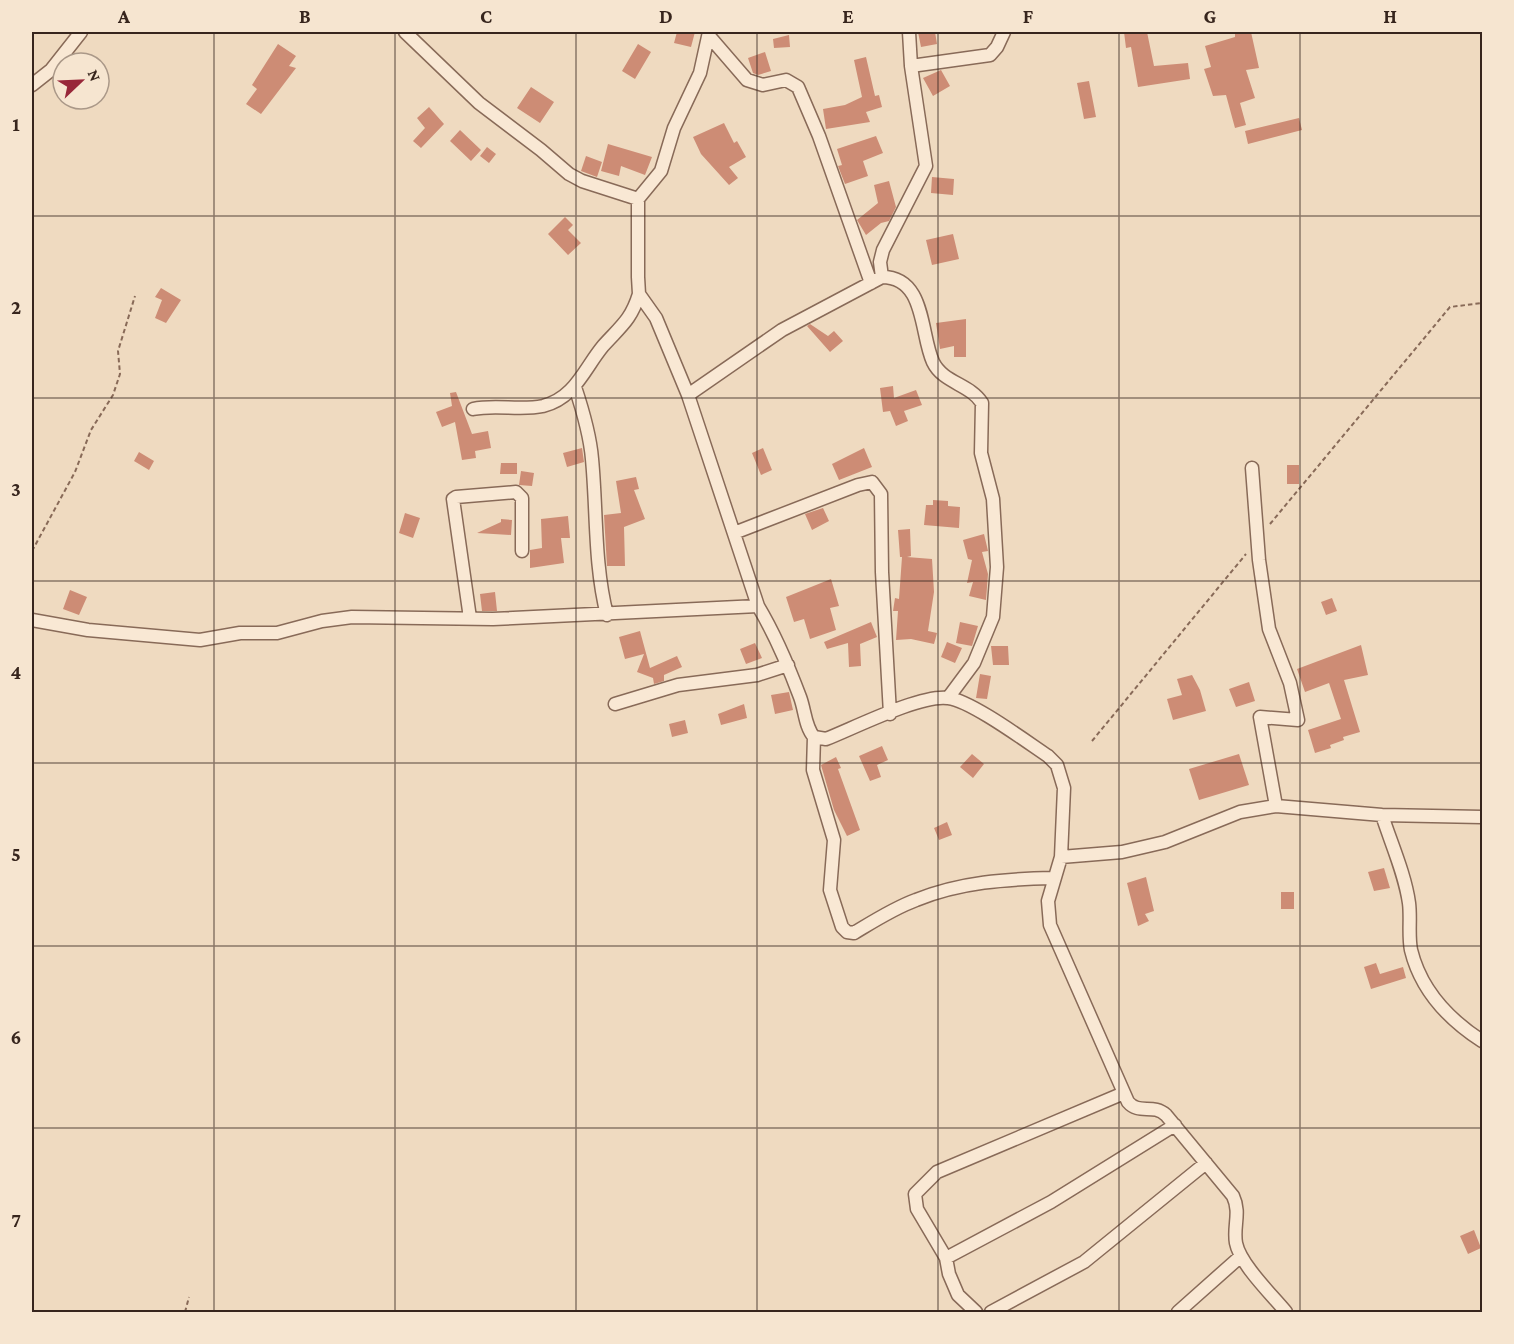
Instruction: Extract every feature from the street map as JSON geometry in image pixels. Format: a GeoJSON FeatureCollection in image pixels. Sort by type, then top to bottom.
{"type":"FeatureCollection","features":[{"type":"Feature","properties":{"kind":"street"},"geometry":{"type":"LineString","coordinates":[[32,85],[51,70],[81,32]]}},
{"type":"Feature","properties":{"kind":"street"},"geometry":{"type":"LineString","coordinates":[[405,32],[479,103],[569,174],[582,181],[638,199]]}},
{"type":"Feature","properties":{"kind":"street"},"geometry":{"type":"LineString","coordinates":[[876,280],[883,250],[926,166],[911,66],[909,32]]}},
{"type":"Feature","properties":{"kind":"street"},"geometry":{"type":"LineString","coordinates":[[911,66],[990,55],[997,47],[1004,32]]}},
{"type":"Feature","properties":{"kind":"street"},"geometry":{"type":"LineString","coordinates":[[473,409],[539,407],[553,403],[575,387],[603,346],[633,314],[639,294],[638,199],[661,171],[674,128],[700,74],[709,34]]}},
{"type":"Feature","properties":{"kind":"street"},"geometry":{"type":"LineString","coordinates":[[709,34],[747,80],[763,85],[786,80],[798,87],[876,280]]}},
{"type":"Feature","properties":{"kind":"street"},"geometry":{"type":"LineString","coordinates":[[688,395],[782,330],[876,280],[896,279],[914,297],[924,321],[934,364],[949,379],[977,395],[984,413],[981,453],[993,499],[997,567],[993,617],[974,663],[948,698]]}},
{"type":"Feature","properties":{"kind":"street"},"geometry":{"type":"LineString","coordinates":[[639,294],[656,318],[688,395],[758,606],[780,644],[807,716],[808,731],[814,737],[826,739],[916,703],[948,698],[979,711],[1048,756],[1057,765],[1064,788],[1061,857],[1048,901],[1050,925],[1124,1093],[1134,1108],[1157,1109],[1175,1125],[1237,1204],[1235,1232],[1241,1257],[1286,1312]]}},
{"type":"Feature","properties":{"kind":"street"},"geometry":{"type":"LineString","coordinates":[[575,387],[586,421],[592,457],[598,580],[607,615]]}},
{"type":"Feature","properties":{"kind":"street"},"geometry":{"type":"LineString","coordinates":[[1252,468],[1259,560],[1269,629],[1290,683],[1298,720],[1260,717],[1276,806]]}},
{"type":"Feature","properties":{"kind":"street"},"geometry":{"type":"LineString","coordinates":[[734,533],[858,485],[872,482],[879,488],[890,714]]}},
{"type":"Feature","properties":{"kind":"street"},"geometry":{"type":"LineString","coordinates":[[470,618],[453,499],[467,495],[516,492],[522,498],[522,551]]}},
{"type":"Feature","properties":{"kind":"street"},"geometry":{"type":"LineString","coordinates":[[32,620],[77,629],[200,640],[240,633],[277,633],[344,618],[607,615],[758,606]]}},
{"type":"Feature","properties":{"kind":"street"},"geometry":{"type":"LineString","coordinates":[[615,704],[678,685],[757,675],[788,665]]}},
{"type":"Feature","properties":{"kind":"street"},"geometry":{"type":"LineString","coordinates":[[814,737],[813,770],[834,840],[830,890],[842,927],[848,932],[854,933],[916,900],[962,885],[1053,878]]}},
{"type":"Feature","properties":{"kind":"street"},"geometry":{"type":"LineString","coordinates":[[1061,857],[1122,852],[1165,842],[1240,812],[1276,806],[1382,815],[1482,817]]}},
{"type":"Feature","properties":{"kind":"street"},"geometry":{"type":"LineString","coordinates":[[1382,815],[1409,902],[1410,948],[1420,978],[1437,1004],[1462,1028],[1482,1041]]}},
{"type":"Feature","properties":{"kind":"street"},"geometry":{"type":"LineString","coordinates":[[976,1312],[958,1294],[949,1274],[946,1258],[916,1209],[915,1194],[937,1172],[1124,1093]]}},
{"type":"Feature","properties":{"kind":"street"},"geometry":{"type":"LineString","coordinates":[[946,1258],[1052,1202],[1175,1125]]}},
{"type":"Feature","properties":{"kind":"street"},"geometry":{"type":"LineString","coordinates":[[990,1312],[1084,1262],[1206,1163]]}},
{"type":"Feature","properties":{"kind":"street"},"geometry":{"type":"LineString","coordinates":[[1178,1312],[1241,1257]]}},
{"type":"Feature","properties":{"kind":"path"},"geometry":{"type":"LineString","coordinates":[[32,551],[75,472],[91,430],[113,395],[120,374],[118,351],[135,296]]}},
{"type":"Feature","properties":{"kind":"path"},"geometry":{"type":"LineString","coordinates":[[1267,528],[1450,307],[1482,303]]}},
{"type":"Feature","properties":{"kind":"path"},"geometry":{"type":"LineString","coordinates":[[1092,741],[1251,547]]}},
{"type":"Feature","properties":{"kind":"path"},"geometry":{"type":"LineString","coordinates":[[184,1312],[189,1297]]}},
{"type":"Feature","properties":{"kind":"building"},"geometry":{"type":"Polygon","coordinates":[[[677,32],[695,32],[691,47],[674,43],[677,32]]]}},
{"type":"Feature","properties":{"kind":"building"},"geometry":{"type":"Polygon","coordinates":[[[918,32],[935,32],[937,44],[921,47],[918,32]]]}},
{"type":"Feature","properties":{"kind":"building"},"geometry":{"type":"Polygon","coordinates":[[[1124,32],[1147,32],[1154,66],[1188,63],[1190,79],[1138,87],[1131,47],[1126,48],[1124,32]]]}},
{"type":"Feature","properties":{"kind":"building"},"geometry":{"type":"Polygon","coordinates":[[[1235,32],[1251,32],[1259,68],[1246,70],[1255,98],[1240,103],[1246,125],[1235,128],[1226,95],[1213,96],[1204,69],[1211,67],[1205,46],[1235,37],[1235,32]]]}},
{"type":"Feature","properties":{"kind":"building"},"geometry":{"type":"Polygon","coordinates":[[[789,35],[790,47],[774,48],[773,39],[789,35]]]}},
{"type":"Feature","properties":{"kind":"building"},"geometry":{"type":"Polygon","coordinates":[[[278,44],[296,56],[289,66],[296,68],[261,114],[246,104],[257,89],[252,85],[278,44]]]}},
{"type":"Feature","properties":{"kind":"building"},"geometry":{"type":"Polygon","coordinates":[[[638,44],[651,52],[635,79],[622,71],[638,44]]]}},
{"type":"Feature","properties":{"kind":"building"},"geometry":{"type":"Polygon","coordinates":[[[765,52],[771,71],[758,75],[753,73],[748,58],[765,52]]]}},
{"type":"Feature","properties":{"kind":"building"},"geometry":{"type":"Polygon","coordinates":[[[866,57],[875,96],[879,95],[882,107],[866,112],[870,122],[826,129],[823,109],[845,105],[862,97],[854,60],[866,57]]]}},
{"type":"Feature","properties":{"kind":"building"},"geometry":{"type":"Polygon","coordinates":[[[941,70],[950,86],[933,96],[923,78],[941,70]]]}},
{"type":"Feature","properties":{"kind":"building"},"geometry":{"type":"Polygon","coordinates":[[[1089,81],[1096,117],[1084,119],[1077,83],[1089,81]]]}},
{"type":"Feature","properties":{"kind":"building"},"geometry":{"type":"Polygon","coordinates":[[[531,87],[554,102],[540,123],[517,108],[531,87]]]}},
{"type":"Feature","properties":{"kind":"building"},"geometry":{"type":"Polygon","coordinates":[[[429,107],[444,124],[421,148],[413,141],[425,128],[417,118],[429,107]]]}},
{"type":"Feature","properties":{"kind":"building"},"geometry":{"type":"Polygon","coordinates":[[[1299,118],[1302,130],[1248,144],[1245,131],[1299,118]]]}},
{"type":"Feature","properties":{"kind":"building"},"geometry":{"type":"Polygon","coordinates":[[[724,123],[734,143],[737,141],[746,157],[729,167],[738,178],[729,185],[701,154],[693,137],[724,123]]]}},
{"type":"Feature","properties":{"kind":"building"},"geometry":{"type":"Polygon","coordinates":[[[460,130],[481,150],[471,161],[450,141],[460,130]]]}},
{"type":"Feature","properties":{"kind":"building"},"geometry":{"type":"Polygon","coordinates":[[[876,136],[883,153],[863,161],[868,176],[845,184],[838,166],[842,165],[837,149],[876,136]]]}},
{"type":"Feature","properties":{"kind":"building"},"geometry":{"type":"Polygon","coordinates":[[[608,144],[652,157],[645,175],[621,166],[619,176],[601,171],[608,144]]]}},
{"type":"Feature","properties":{"kind":"building"},"geometry":{"type":"Polygon","coordinates":[[[487,147],[496,154],[489,163],[480,156],[487,147]]]}},
{"type":"Feature","properties":{"kind":"building"},"geometry":{"type":"Polygon","coordinates":[[[586,156],[602,162],[597,177],[581,171],[586,156]]]}},
{"type":"Feature","properties":{"kind":"building"},"geometry":{"type":"Polygon","coordinates":[[[932,177],[954,179],[953,195],[931,193],[932,177]]]}},
{"type":"Feature","properties":{"kind":"building"},"geometry":{"type":"Polygon","coordinates":[[[889,181],[896,207],[889,221],[881,223],[866,235],[857,220],[878,203],[874,185],[889,181]]]}},
{"type":"Feature","properties":{"kind":"building"},"geometry":{"type":"Polygon","coordinates":[[[565,217],[573,225],[568,230],[581,243],[568,255],[548,234],[565,217]]]}},
{"type":"Feature","properties":{"kind":"building"},"geometry":{"type":"Polygon","coordinates":[[[953,234],[959,259],[932,265],[926,240],[953,234]]]}},
{"type":"Feature","properties":{"kind":"building"},"geometry":{"type":"Polygon","coordinates":[[[161,288],[181,300],[166,323],[155,318],[162,300],[155,297],[161,288]]]}},
{"type":"Feature","properties":{"kind":"building"},"geometry":{"type":"Polygon","coordinates":[[[966,319],[966,357],[954,357],[954,346],[940,349],[936,323],[966,319]]]}},
{"type":"Feature","properties":{"kind":"building"},"geometry":{"type":"Polygon","coordinates":[[[810,324],[828,336],[834,331],[843,341],[830,352],[807,326],[810,324]]]}},
{"type":"Feature","properties":{"kind":"building"},"geometry":{"type":"Polygon","coordinates":[[[893,386],[894,398],[916,390],[922,405],[904,411],[908,421],[896,426],[890,411],[883,412],[880,388],[893,386]]]}},
{"type":"Feature","properties":{"kind":"building"},"geometry":{"type":"Polygon","coordinates":[[[456,392],[472,434],[488,431],[491,448],[475,451],[476,458],[462,460],[455,422],[442,427],[436,412],[452,406],[450,393],[456,392]]]}},
{"type":"Feature","properties":{"kind":"building"},"geometry":{"type":"Polygon","coordinates":[[[582,448],[584,462],[567,467],[563,453],[582,448]]]}},
{"type":"Feature","properties":{"kind":"building"},"geometry":{"type":"Polygon","coordinates":[[[763,448],[772,470],[761,475],[752,453],[763,448]]]}},
{"type":"Feature","properties":{"kind":"building"},"geometry":{"type":"Polygon","coordinates":[[[864,448],[872,467],[839,480],[832,464],[864,448]]]}},
{"type":"Feature","properties":{"kind":"building"},"geometry":{"type":"Polygon","coordinates":[[[139,452],[154,461],[149,470],[134,461],[139,452]]]}},
{"type":"Feature","properties":{"kind":"building"},"geometry":{"type":"Polygon","coordinates":[[[501,463],[517,463],[517,474],[500,474],[501,463]]]}},
{"type":"Feature","properties":{"kind":"building"},"geometry":{"type":"Polygon","coordinates":[[[1287,465],[1299,465],[1299,484],[1287,484],[1287,465]]]}},
{"type":"Feature","properties":{"kind":"building"},"geometry":{"type":"Polygon","coordinates":[[[521,471],[534,473],[532,486],[519,485],[521,471]]]}},
{"type":"Feature","properties":{"kind":"building"},"geometry":{"type":"Polygon","coordinates":[[[636,477],[639,489],[634,490],[645,519],[624,527],[625,566],[607,566],[604,515],[621,513],[616,481],[636,477]]]}},
{"type":"Feature","properties":{"kind":"building"},"geometry":{"type":"Polygon","coordinates":[[[933,500],[948,501],[948,506],[960,507],[959,528],[924,525],[926,505],[933,505],[933,500]]]}},
{"type":"Feature","properties":{"kind":"building"},"geometry":{"type":"Polygon","coordinates":[[[823,508],[829,521],[812,530],[805,514],[823,508]]]}},
{"type":"Feature","properties":{"kind":"building"},"geometry":{"type":"Polygon","coordinates":[[[405,513],[420,518],[413,538],[399,533],[405,513]]]}},
{"type":"Feature","properties":{"kind":"building"},"geometry":{"type":"Polygon","coordinates":[[[568,516],[570,538],[561,538],[564,563],[530,568],[530,550],[542,548],[541,519],[568,516]]]}},
{"type":"Feature","properties":{"kind":"building"},"geometry":{"type":"Polygon","coordinates":[[[501,519],[512,520],[511,535],[477,533],[501,522],[501,519]]]}},
{"type":"Feature","properties":{"kind":"building"},"geometry":{"type":"Polygon","coordinates":[[[910,529],[911,556],[907,557],[932,559],[934,592],[928,631],[937,633],[934,644],[911,639],[896,640],[898,611],[893,611],[895,598],[899,599],[902,557],[900,557],[898,530],[910,529]]]}},
{"type":"Feature","properties":{"kind":"building"},"geometry":{"type":"Polygon","coordinates":[[[984,534],[988,551],[982,552],[988,574],[986,600],[969,596],[973,582],[967,583],[972,560],[968,559],[963,540],[984,534]]]}},
{"type":"Feature","properties":{"kind":"building"},"geometry":{"type":"Polygon","coordinates":[[[831,579],[839,606],[830,608],[836,630],[810,639],[804,619],[794,622],[786,597],[831,579]]]}},
{"type":"Feature","properties":{"kind":"building"},"geometry":{"type":"Polygon","coordinates":[[[70,590],[87,597],[79,615],[63,609],[70,590]]]}},
{"type":"Feature","properties":{"kind":"building"},"geometry":{"type":"Polygon","coordinates":[[[495,592],[497,611],[482,611],[480,594],[495,592]]]}},
{"type":"Feature","properties":{"kind":"building"},"geometry":{"type":"Polygon","coordinates":[[[1332,598],[1337,611],[1326,615],[1321,602],[1332,598]]]}},
{"type":"Feature","properties":{"kind":"building"},"geometry":{"type":"Polygon","coordinates":[[[871,622],[877,637],[860,644],[861,666],[849,667],[848,643],[827,649],[824,642],[871,622]]]}},
{"type":"Feature","properties":{"kind":"building"},"geometry":{"type":"Polygon","coordinates":[[[960,622],[978,626],[972,646],[956,643],[960,622]]]}},
{"type":"Feature","properties":{"kind":"building"},"geometry":{"type":"Polygon","coordinates":[[[640,631],[650,668],[677,656],[682,667],[664,675],[664,681],[654,684],[653,678],[637,672],[644,654],[625,659],[619,637],[640,631]]]}},
{"type":"Feature","properties":{"kind":"building"},"geometry":{"type":"Polygon","coordinates":[[[947,642],[962,648],[955,663],[941,657],[947,642]]]}},
{"type":"Feature","properties":{"kind":"building"},"geometry":{"type":"Polygon","coordinates":[[[755,643],[762,658],[746,664],[740,649],[755,643]]]}},
{"type":"Feature","properties":{"kind":"building"},"geometry":{"type":"Polygon","coordinates":[[[1361,645],[1368,675],[1344,680],[1360,732],[1343,737],[1344,740],[1330,745],[1331,748],[1315,753],[1308,730],[1341,719],[1329,683],[1305,692],[1297,669],[1361,645]]]}},
{"type":"Feature","properties":{"kind":"building"},"geometry":{"type":"Polygon","coordinates":[[[991,646],[1008,646],[1009,665],[993,665],[991,646]]]}},
{"type":"Feature","properties":{"kind":"building"},"geometry":{"type":"Polygon","coordinates":[[[980,674],[991,676],[987,699],[976,698],[980,674]]]}},
{"type":"Feature","properties":{"kind":"building"},"geometry":{"type":"Polygon","coordinates":[[[1192,675],[1200,690],[1206,711],[1173,720],[1167,699],[1182,695],[1177,679],[1192,675]]]}},
{"type":"Feature","properties":{"kind":"building"},"geometry":{"type":"Polygon","coordinates":[[[1249,682],[1255,701],[1236,707],[1229,689],[1249,682]]]}},
{"type":"Feature","properties":{"kind":"building"},"geometry":{"type":"Polygon","coordinates":[[[789,692],[793,710],[775,714],[771,695],[789,692]]]}},
{"type":"Feature","properties":{"kind":"building"},"geometry":{"type":"Polygon","coordinates":[[[744,704],[747,718],[721,725],[718,714],[744,704]]]}},
{"type":"Feature","properties":{"kind":"building"},"geometry":{"type":"Polygon","coordinates":[[[685,720],[688,733],[672,737],[669,724],[685,720]]]}},
{"type":"Feature","properties":{"kind":"building"},"geometry":{"type":"Polygon","coordinates":[[[882,746],[888,760],[877,765],[881,777],[870,781],[859,756],[882,746]]]}},
{"type":"Feature","properties":{"kind":"building"},"geometry":{"type":"Polygon","coordinates":[[[972,754],[984,764],[973,778],[960,767],[972,754]]]}},
{"type":"Feature","properties":{"kind":"building"},"geometry":{"type":"Polygon","coordinates":[[[1239,754],[1249,785],[1199,800],[1189,769],[1239,754]]]}},
{"type":"Feature","properties":{"kind":"building"},"geometry":{"type":"Polygon","coordinates":[[[836,757],[841,768],[838,769],[860,830],[847,836],[834,810],[821,765],[836,757]]]}},
{"type":"Feature","properties":{"kind":"building"},"geometry":{"type":"Polygon","coordinates":[[[947,822],[952,835],[939,840],[934,828],[947,822]]]}},
{"type":"Feature","properties":{"kind":"building"},"geometry":{"type":"Polygon","coordinates":[[[1384,868],[1390,888],[1374,891],[1368,872],[1384,868]]]}},
{"type":"Feature","properties":{"kind":"building"},"geometry":{"type":"Polygon","coordinates":[[[1146,877],[1154,911],[1145,914],[1149,921],[1138,926],[1127,883],[1146,877]]]}},
{"type":"Feature","properties":{"kind":"building"},"geometry":{"type":"Polygon","coordinates":[[[1281,892],[1294,892],[1294,909],[1281,909],[1281,892]]]}},
{"type":"Feature","properties":{"kind":"building"},"geometry":{"type":"Polygon","coordinates":[[[1376,963],[1380,974],[1403,967],[1406,978],[1371,989],[1364,967],[1376,963]]]}},
{"type":"Feature","properties":{"kind":"building"},"geometry":{"type":"Polygon","coordinates":[[[1474,1230],[1481,1248],[1468,1254],[1460,1236],[1474,1230]]]}}]}
